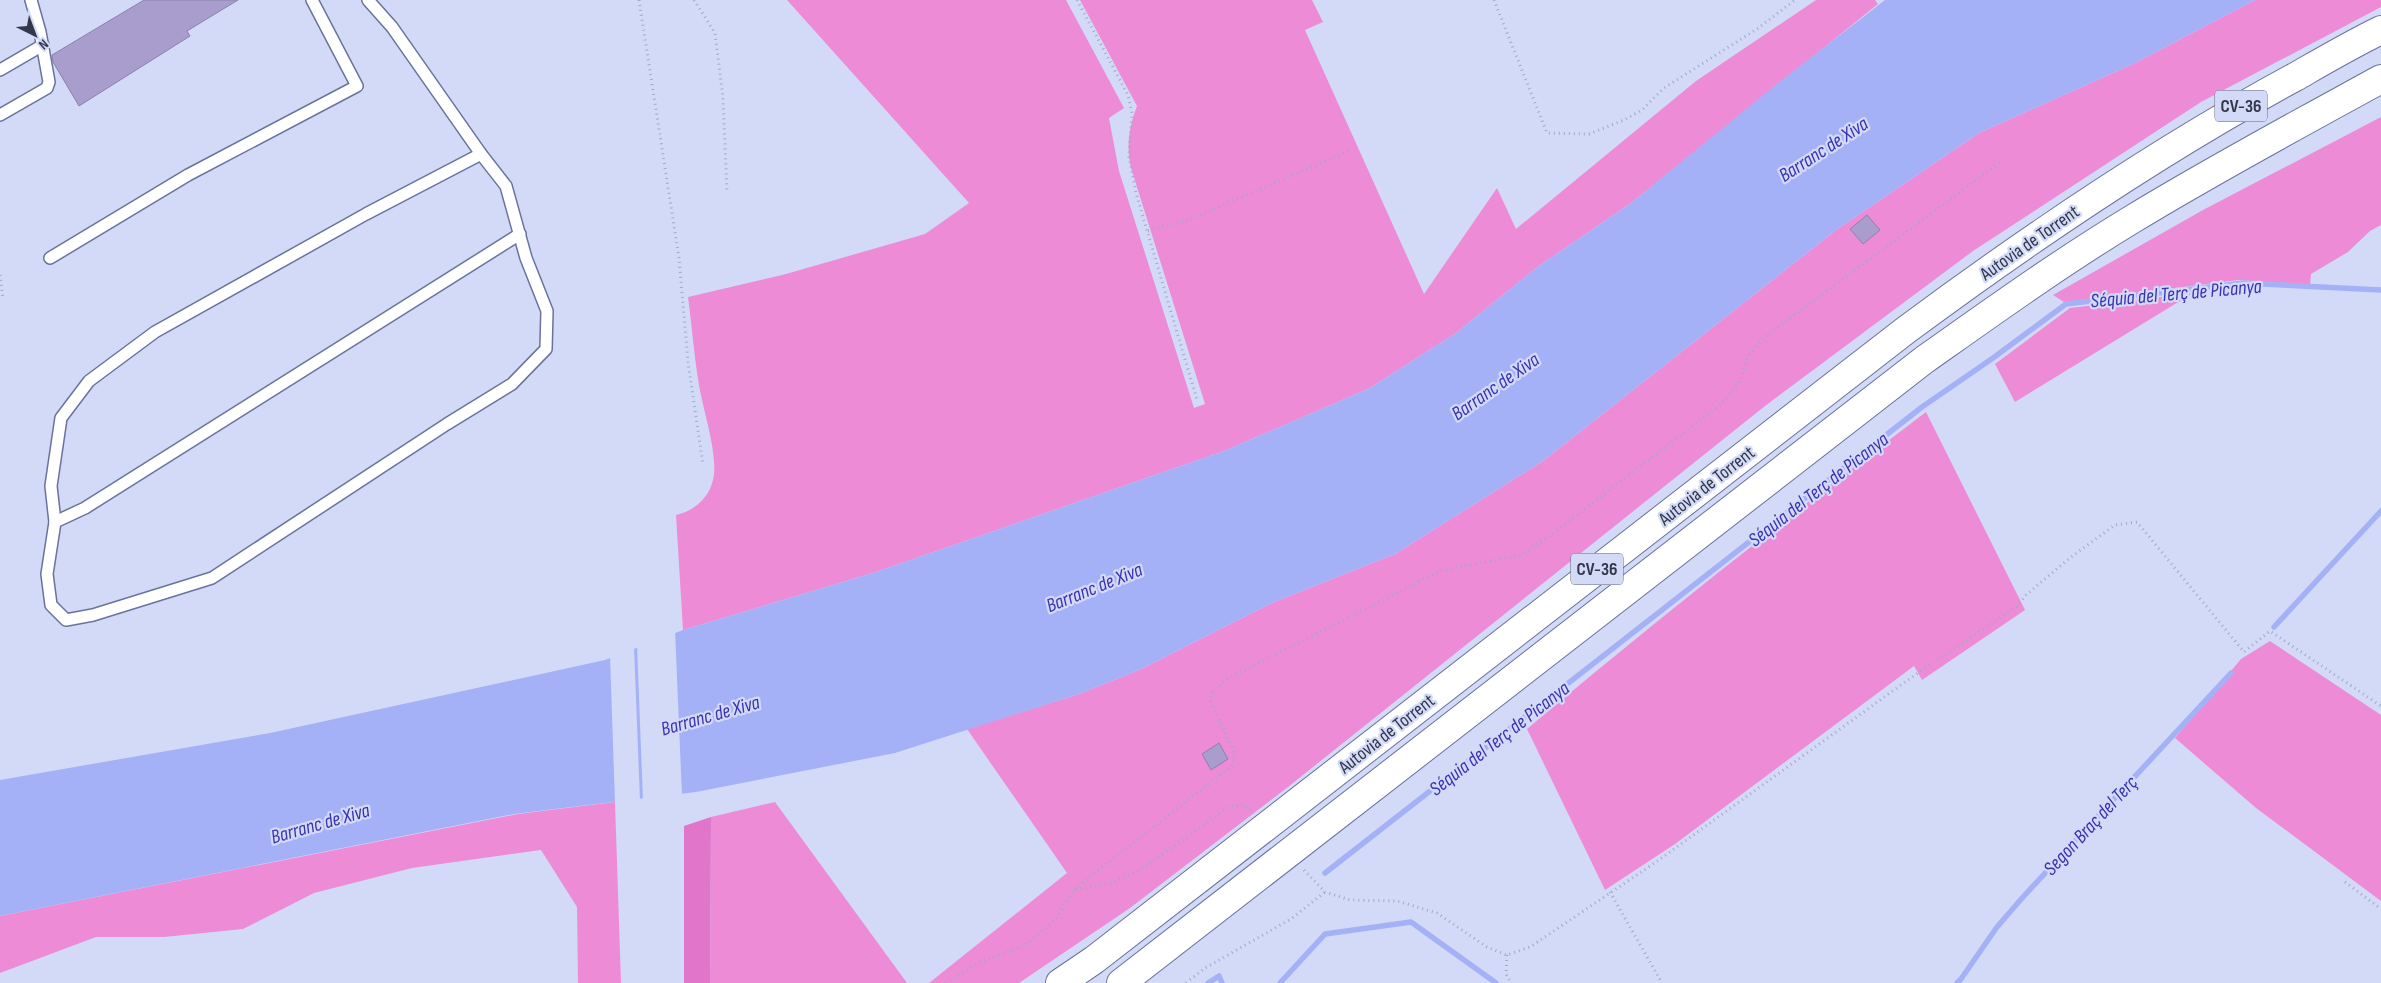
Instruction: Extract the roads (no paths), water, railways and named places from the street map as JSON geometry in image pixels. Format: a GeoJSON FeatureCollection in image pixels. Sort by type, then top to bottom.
{"type":"FeatureCollection","features":[{"type":"Feature","properties":{"kind":"highway","name":"Autovia de Torrent"},"geometry":{"type":"LineString","coordinates":[[1060,983],[1094,960],[1906,330],[2014,250],[2235,109],[2380,30]]}},
{"type":"Feature","properties":{"kind":"highway","name":"Autovia de Torrent"},"geometry":{"type":"LineString","coordinates":[[1121,983],[1924,360],[2054,269],[2130,221],[2228,162],[2381,79]]}},
{"type":"Feature","properties":{"kind":"highway"},"geometry":{"type":"LineString","coordinates":[[2322,112],[2381,90]]}},
{"type":"Feature","properties":{"kind":"highway"},"geometry":{"type":"LineString","coordinates":[[1054,983],[1094,960]]}},
{"type":"Feature","properties":{"kind":"lane"},"geometry":{"type":"LineString","coordinates":[[0,114],[47,88],[49,82],[31,0]]}},
{"type":"Feature","properties":{"kind":"lane"},"geometry":{"type":"LineString","coordinates":[[50,258],[188,175],[357,86],[312,0]]}},
{"type":"Feature","properties":{"kind":"lane"},"geometry":{"type":"LineString","coordinates":[[368,0],[392,28],[481,154],[506,186],[526,258],[547,311],[546,350],[512,384],[447,424],[212,578],[93,615],[66,620],[51,605],[47,574],[55,522],[51,486],[61,418],[89,381],[155,332],[366,214],[481,154]]}},
{"type":"Feature","properties":{"kind":"lane"},"geometry":{"type":"LineString","coordinates":[[0,70],[42,45]]}},
{"type":"Feature","properties":{"kind":"lane"},"geometry":{"type":"LineString","coordinates":[[55,522],[85,508],[520,234]]}},
{"type":"Feature","properties":{"kind":"water","name":"Barranc de Xiva"},"geometry":{"type":"Polygon","coordinates":[[[1885,0],[2255,0],[2133,64],[1979,133],[1836,230],[1543,461],[1395,554],[1274,602],[1139,670],[1079,694],[895,753],[696,792],[514,814],[0,916],[0,780],[270,733],[605,660],[683,630],[876,572],[1224,451],[1370,388],[1456,333],[1536,268],[1631,203],[1778,83],[1885,0]]]}},
{"type":"Feature","properties":{"kind":"waterway","name":"Séquia del Terç de Picanya"},"geometry":{"type":"LineString","coordinates":[[1325,873],[1922,407],[2066,304],[2243,283],[2381,290]]}},
{"type":"Feature","properties":{"kind":"waterway","name":"Segon Braç del Terç"},"geometry":{"type":"LineString","coordinates":[[2274,627],[2381,511]]}},
{"type":"Feature","properties":{"kind":"waterway","name":"Segon Braç del Terç"},"geometry":{"type":"LineString","coordinates":[[1957,983],[1997,927],[2023,897],[2231,673]]}},
{"type":"Feature","properties":{"kind":"waterway"},"geometry":{"type":"LineString","coordinates":[[1280,983],[1325,934],[1411,922],[1496,983]]}},
{"type":"Feature","properties":{"kind":"waterway","name":"Séquia del Terç de Picanya"},"geometry":{"type":"LineString","coordinates":[[1208,983],[1219,976],[1222,983]]}}]}
